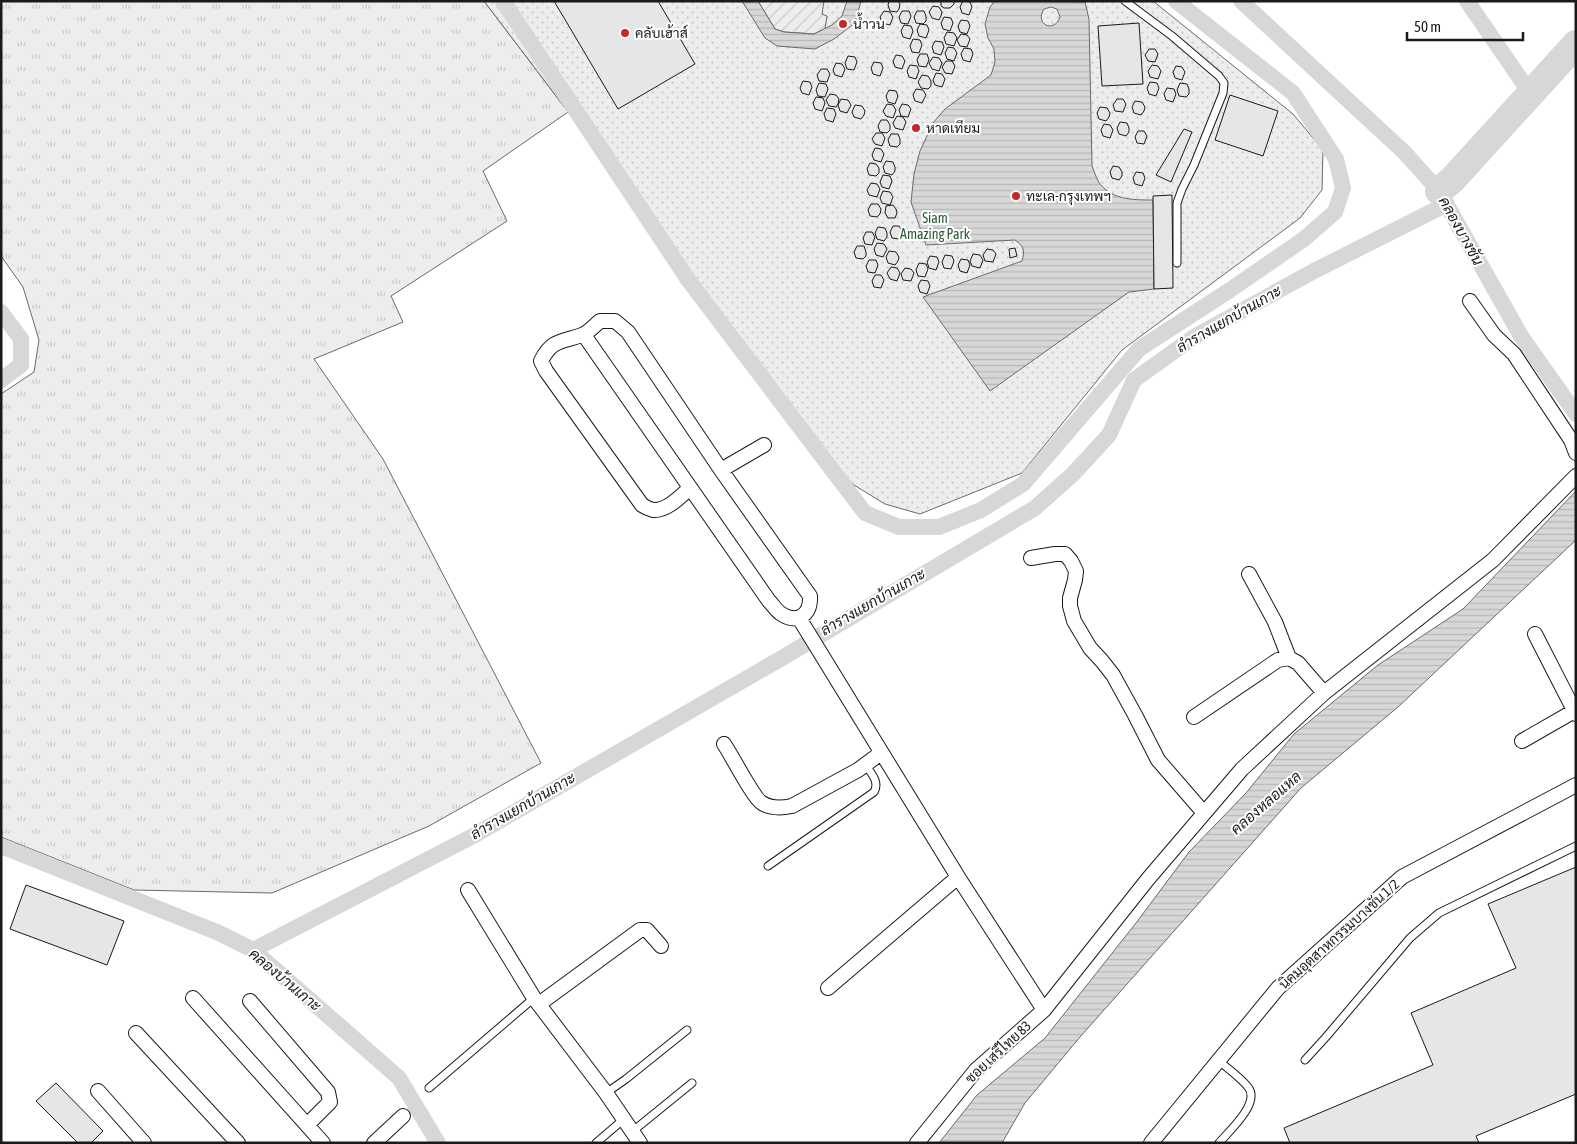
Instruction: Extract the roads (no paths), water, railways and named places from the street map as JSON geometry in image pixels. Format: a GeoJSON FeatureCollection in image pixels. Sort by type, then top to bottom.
{"type":"FeatureCollection","features":[{"type":"Feature","properties":{"kind":"street"},"geometry":{"type":"LineString","coordinates":[[1470,301],[1494,335],[1514,354],[1571,440],[1576,453]]}},
{"type":"Feature","properties":{"kind":"street"},"geometry":{"type":"LineString","coordinates":[[584,335],[769,601],[780,613],[792,619],[806,614],[810,604],[810,596],[721,470],[628,332],[615,321],[600,321],[584,335],[563,339],[546,350],[540,360],[546,370],[642,506],[652,510],[660,509],[672,503],[690,488]]}},
{"type":"Feature","properties":{"kind":"street"},"geometry":{"type":"LineString","coordinates":[[721,470],[764,446]]}},
{"type":"Feature","properties":{"kind":"street","name":"ซอย เสรีไทย 83"},"geometry":{"type":"LineString","coordinates":[[917,1143],[976,1070],[1044,1010],[1148,879],[1242,769],[1324,693],[1493,560],[1576,476]]}},
{"type":"Feature","properties":{"kind":"street"},"geometry":{"type":"LineString","coordinates":[[1031,558],[1065,554],[1071,561],[1076,571],[1076,580],[1070,598],[1074,621],[1090,648],[1113,675],[1158,760],[1204,813]]}},
{"type":"Feature","properties":{"kind":"street"},"geometry":{"type":"LineString","coordinates":[[1249,574],[1274,622],[1289,658],[1298,663],[1324,693]]}},
{"type":"Feature","properties":{"kind":"street"},"geometry":{"type":"LineString","coordinates":[[799,618],[958,877],[1044,1010]]}},
{"type":"Feature","properties":{"kind":"street"},"geometry":{"type":"LineString","coordinates":[[1522,741],[1575,712],[1535,634]]}},
{"type":"Feature","properties":{"kind":"street"},"geometry":{"type":"LineString","coordinates":[[1194,717],[1278,660],[1289,658]]}},
{"type":"Feature","properties":{"kind":"street"},"geometry":{"type":"LineString","coordinates":[[724,744],[759,802],[783,808],[792,806],[858,770],[881,753]]}},
{"type":"Feature","properties":{"kind":"street","name":"นิคมอุตสาหกรรมบางชัน 1/2"},"geometry":{"type":"LineString","coordinates":[[1151,1143],[1278,988],[1402,877],[1576,785]]}},
{"type":"Feature","properties":{"kind":"street"},"geometry":{"type":"LineString","coordinates":[[828,988],[958,877]]}},
{"type":"Feature","properties":{"kind":"street"},"geometry":{"type":"LineString","coordinates":[[468,890],[537,1001],[606,1093],[636,1137]]}},
{"type":"Feature","properties":{"kind":"street"},"geometry":{"type":"LineString","coordinates":[[537,1001],[640,930],[647,930],[661,946]]}},
{"type":"Feature","properties":{"kind":"street"},"geometry":{"type":"LineString","coordinates":[[193,998],[323,1143]]}},
{"type":"Feature","properties":{"kind":"street"},"geometry":{"type":"LineString","coordinates":[[250,1001],[328,1092],[330,1102],[307,1125]]}},
{"type":"Feature","properties":{"kind":"street"},"geometry":{"type":"LineString","coordinates":[[136,1033],[238,1143]]}},
{"type":"Feature","properties":{"kind":"street"},"geometry":{"type":"LineString","coordinates":[[98,1092],[144,1143]]}},
{"type":"Feature","properties":{"kind":"street"},"geometry":{"type":"LineString","coordinates":[[374,1143],[403,1116]]}},
{"type":"Feature","properties":{"kind":"lane"},"geometry":{"type":"LineString","coordinates":[[1125,1],[1172,36],[1219,76],[1224,83],[1223,93],[1177,203],[1177,263]]}},
{"type":"Feature","properties":{"kind":"lane"},"geometry":{"type":"LineString","coordinates":[[768,866],[874,792],[877,783],[865,764]]}},
{"type":"Feature","properties":{"kind":"lane"},"geometry":{"type":"LineString","coordinates":[[1305,1060],[1410,938],[1439,913],[1576,846]]}},
{"type":"Feature","properties":{"kind":"lane"},"geometry":{"type":"LineString","coordinates":[[428,1088],[537,1001]]}},
{"type":"Feature","properties":{"kind":"lane"},"geometry":{"type":"LineString","coordinates":[[606,1093],[687,1030]]}},
{"type":"Feature","properties":{"kind":"lane"},"geometry":{"type":"LineString","coordinates":[[1218,1060],[1250,1089],[1251,1099],[1249,1108],[1219,1143]]}},
{"type":"Feature","properties":{"kind":"lane"},"geometry":{"type":"LineString","coordinates":[[636,1137],[692,1083]]}},
{"type":"Feature","properties":{"kind":"lane"},"geometry":{"type":"LineString","coordinates":[[596,1143],[624,1119]]}},
{"type":"Feature","properties":{"kind":"water","name":"น้ำวน"},"geometry":{"type":"Polygon","coordinates":[[[742,1],[758,1],[775,29],[784,32],[814,34],[832,25],[842,16],[847,1],[861,1],[855,23],[834,39],[815,49],[777,46],[765,38],[742,1]]]}},
{"type":"Feature","properties":{"kind":"water","name":"ทะเล-กรุงเทพฯ"},"geometry":{"type":"Polygon","coordinates":[[[995,1],[1085,2],[1089,19],[1092,166],[1098,181],[1109,192],[1122,198],[1153,200],[1154,289],[1129,292],[990,391],[923,297],[1022,261],[1023,249],[1015,240],[926,245],[911,202],[914,174],[920,151],[933,123],[945,109],[991,75],[995,62],[994,49],[988,38],[985,24],[990,7],[995,1]],[[1051,7],[1044,9],[1041,19],[1043,23],[1050,26],[1057,22],[1060,17],[1057,9],[1051,7]]]}},
{"type":"Feature","properties":{"kind":"water","name":"คลองหลอแหล"},"geometry":{"type":"Polygon","coordinates":[[[1576,491],[1576,540],[1398,707],[1301,788],[1080,1037],[1025,1103],[1002,1143],[939,1143],[977,1095],[1045,1038],[1136,923],[1189,852],[1246,793],[1294,734],[1378,665],[1463,609],[1576,491]]]}},
{"type":"Feature","properties":{"kind":"waterway"},"geometry":{"type":"LineString","coordinates":[[503,1],[689,281],[865,513],[899,527],[939,527],[981,510],[1023,484],[1139,349],[1304,239],[1335,212],[1343,188],[1336,159],[1293,93],[1176,1]]}},
{"type":"Feature","properties":{"kind":"waterway"},"geometry":{"type":"LineString","coordinates":[[1241,1],[1404,152],[1439,191],[1521,336],[1576,414]]}},
{"type":"Feature","properties":{"kind":"waterway"},"geometry":{"type":"LineString","coordinates":[[1467,1],[1530,93]]}},
{"type":"Feature","properties":{"kind":"waterway","name":"คลองบางชัน"},"geometry":{"type":"LineString","coordinates":[[1439,191],[1452,180],[1576,44]]}},
{"type":"Feature","properties":{"kind":"waterway","name":"ลำรางแยกบ้านเกาะ"},"geometry":{"type":"LineString","coordinates":[[253,950],[473,836],[782,658],[1035,508],[1073,474],[1109,435],[1134,380],[1194,337],[1314,271],[1447,204]]}},
{"type":"Feature","properties":{"kind":"waterway"},"geometry":{"type":"LineString","coordinates":[[1,312],[21,339],[21,365],[1,380]]}},
{"type":"Feature","properties":{"kind":"waterway","name":"ลำรางแยกบ้านเกาะ"},"geometry":{"type":"LineString","coordinates":[[1,846],[219,933],[253,950],[399,1078],[438,1143]]}},
{"type":"Feature","properties":{"kind":"place","name":"น้ำวน"},"geometry":{"type":"Point","coordinates":[843,24]}},
{"type":"Feature","properties":{"kind":"place","name":"คลับเฮ้าส์"},"geometry":{"type":"Point","coordinates":[625,33]}},
{"type":"Feature","properties":{"kind":"place","name":"หาดเทียม"},"geometry":{"type":"Point","coordinates":[916,128]}},
{"type":"Feature","properties":{"kind":"place","name":"ทะเล-กรุงเทพฯ"},"geometry":{"type":"Point","coordinates":[1016,196]}},
{"type":"Feature","properties":{"kind":"park label","name":"Siam Amazing Park"},"geometry":{"type":"Point","coordinates":[935,226]}},
{"type":"Feature","properties":{"kind":"water label","name":"คลองบ้านเกาะ"},"geometry":{"type":"Point","coordinates":[285,980]}}]}
